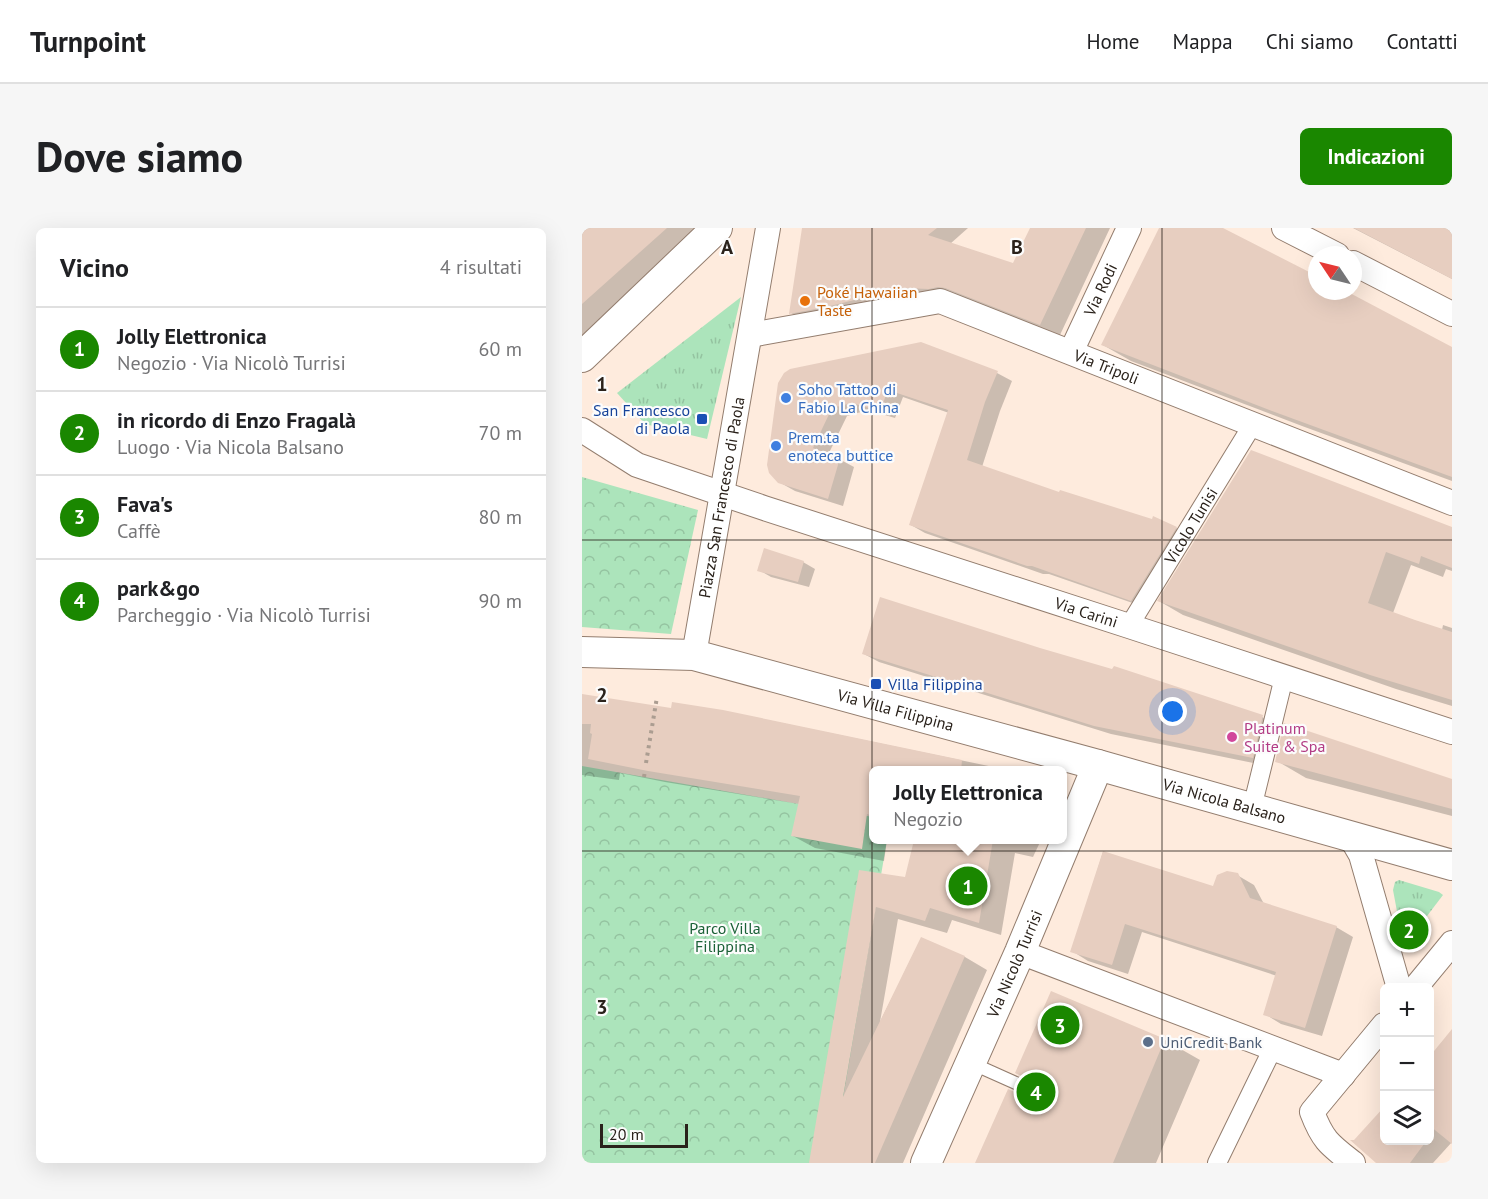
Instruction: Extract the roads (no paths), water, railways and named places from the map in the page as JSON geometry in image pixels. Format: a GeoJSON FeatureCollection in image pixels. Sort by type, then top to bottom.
{"type":"FeatureCollection","features":[{"type":"Feature","properties":{"kind":"street"},"geometry":{"type":"LineString","coordinates":[[582,357],[717,228]]}},
{"type":"Feature","properties":{"kind":"street","name":"Piazza San Francesco di Paola"},"geometry":{"type":"LineString","coordinates":[[694,655],[768,228]]}},
{"type":"Feature","properties":{"kind":"street","name":"Via Rodi"},"geometry":{"type":"LineString","coordinates":[[1071,352],[1129,228]]}},
{"type":"Feature","properties":{"kind":"street"},"geometry":{"type":"LineString","coordinates":[[1284,228],[1319,246]]}},
{"type":"Feature","properties":{"kind":"street"},"geometry":{"type":"LineString","coordinates":[[1362,268],[1452,314]]}},
{"type":"Feature","properties":{"kind":"street","name":"Via Tripoli"},"geometry":{"type":"LineString","coordinates":[[750,334],[940,301],[1452,503]]}},
{"type":"Feature","properties":{"kind":"street","name":"Vicolo Tunisi"},"geometry":{"type":"LineString","coordinates":[[1129,626],[1253,424]]}},
{"type":"Feature","properties":{"kind":"street","name":"Via Carini"},"geometry":{"type":"LineString","coordinates":[[582,430],[637,465],[1452,732]]}},
{"type":"Feature","properties":{"kind":"street"},"geometry":{"type":"LineString","coordinates":[[582,652],[694,655]]}},
{"type":"Feature","properties":{"kind":"street","name":"Via Villa Filippina"},"geometry":{"type":"LineString","coordinates":[[694,655],[1098,765]]}},
{"type":"Feature","properties":{"kind":"street"},"geometry":{"type":"LineString","coordinates":[[1252,808],[1284,677]]}},
{"type":"Feature","properties":{"kind":"street","name":"Via Nicola Balsano"},"geometry":{"type":"LineString","coordinates":[[1098,765],[1452,865]]}},
{"type":"Feature","properties":{"kind":"street","name":"Via Nicolò Turrisi"},"geometry":{"type":"LineString","coordinates":[[1067,839],[1098,765]]}},
{"type":"Feature","properties":{"kind":"street"},"geometry":{"type":"LineString","coordinates":[[1350,836],[1361,855],[1398,983]]}},
{"type":"Feature","properties":{"kind":"street","name":"Via Nicolò Turrisi"},"geometry":{"type":"LineString","coordinates":[[926,1163],[1020,952],[1065,844]]}},
{"type":"Feature","properties":{"kind":"street"},"geometry":{"type":"LineString","coordinates":[[1418,983],[1452,943]]}},
{"type":"Feature","properties":{"kind":"street"},"geometry":{"type":"LineString","coordinates":[[1020,952],[1343,1075]]}},
{"type":"Feature","properties":{"kind":"street"},"geometry":{"type":"LineString","coordinates":[[1353,1163],[1327,1143],[1312,1112],[1380,1030]]}},
{"type":"Feature","properties":{"kind":"street"},"geometry":{"type":"LineString","coordinates":[[1217,1163],[1273,1048]]}},
{"type":"Feature","properties":{"kind":"lane"},"geometry":{"type":"LineString","coordinates":[[971,1063],[1036,1092]]}},
{"type":"Feature","properties":{"kind":"place","name":"Poké Hawaiian Taste"},"geometry":{"type":"Point","coordinates":[805,301]}},
{"type":"Feature","properties":{"kind":"place","name":"Soho Tattoo di Fabio La China"},"geometry":{"type":"Point","coordinates":[786,398]}},
{"type":"Feature","properties":{"kind":"place","name":"San Francesco di Paola"},"geometry":{"type":"Point","coordinates":[702,419]}},
{"type":"Feature","properties":{"kind":"place","name":"Prem.ta enoteca buttice"},"geometry":{"type":"Point","coordinates":[776,446]}},
{"type":"Feature","properties":{"kind":"place","name":"Villa Filippina"},"geometry":{"type":"Point","coordinates":[876,684]}},
{"type":"Feature","properties":{"kind":"place","name":"Platinum Suite & Spa"},"geometry":{"type":"Point","coordinates":[1232,737]}},
{"type":"Feature","properties":{"kind":"place","name":"Jolly Elettronica"},"geometry":{"type":"Point","coordinates":[968,886]}},
{"type":"Feature","properties":{"kind":"place","name":"in ricordo di Enzo Fragalà"},"geometry":{"type":"Point","coordinates":[1409,930]}},
{"type":"Feature","properties":{"kind":"place","name":"Fava's"},"geometry":{"type":"Point","coordinates":[1060,1025]}},
{"type":"Feature","properties":{"kind":"place","name":"UniCredit Bank"},"geometry":{"type":"Point","coordinates":[1148,1042]}},
{"type":"Feature","properties":{"kind":"place","name":"park&go"},"geometry":{"type":"Point","coordinates":[1036,1092]}},
{"type":"Feature","properties":{"kind":"park label","name":"Parco Villa Filippina"},"geometry":{"type":"Point","coordinates":[725,937]}}]}
